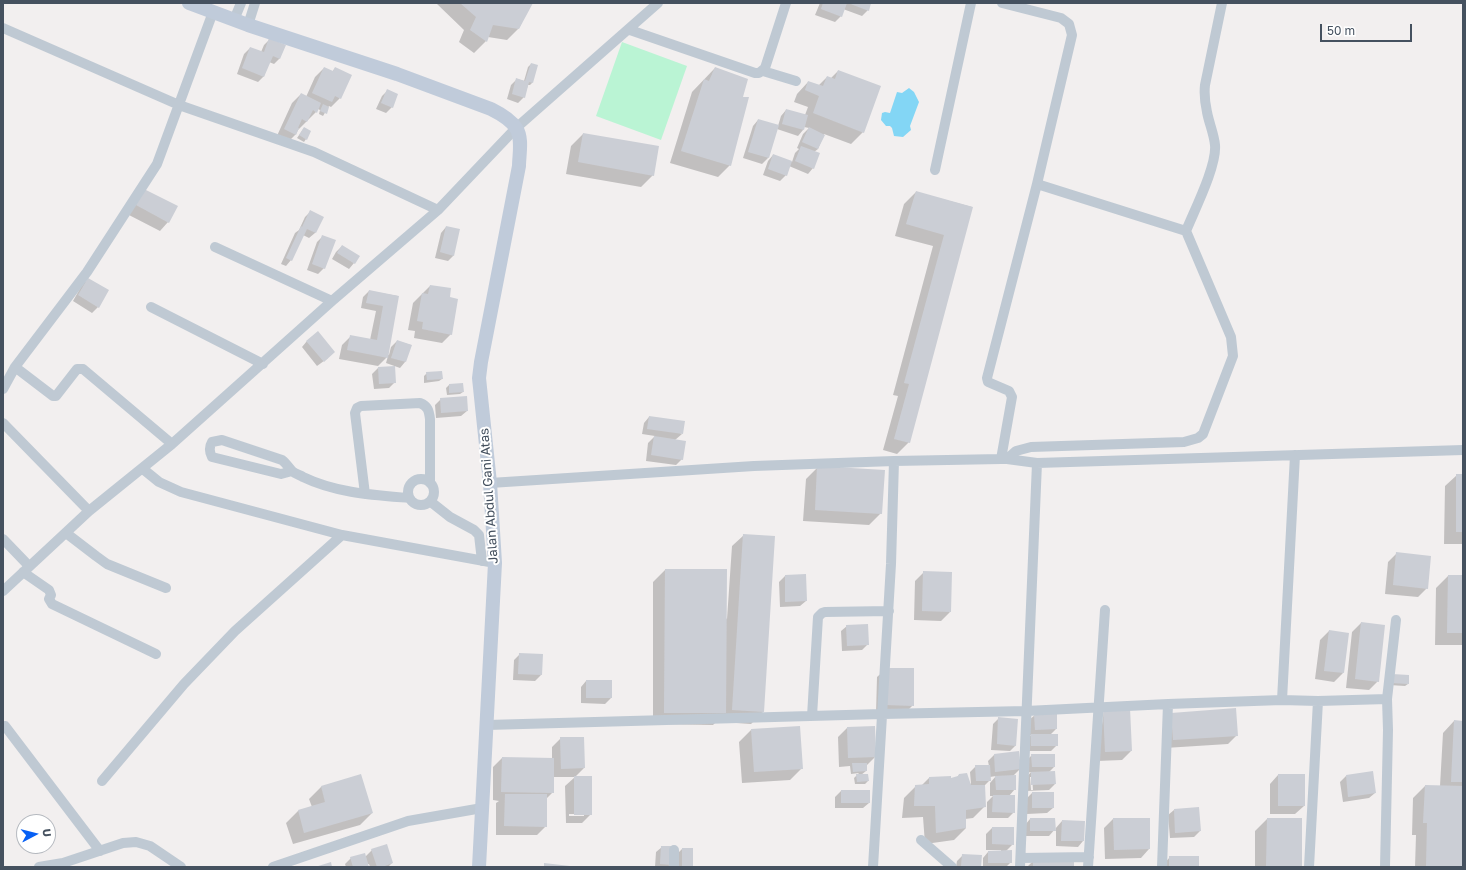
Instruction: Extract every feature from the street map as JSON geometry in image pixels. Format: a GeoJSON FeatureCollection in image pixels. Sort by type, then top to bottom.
{"type":"FeatureCollection","features":[{"type":"Feature","properties":{"kind":"street"},"geometry":{"type":"LineString","coordinates":[[189,3],[248,25],[397,74],[491,109],[500,114],[516,128]]}},
{"type":"Feature","properties":{"kind":"street"},"geometry":{"type":"LineString","coordinates":[[234,20],[241,3]]}},
{"type":"Feature","properties":{"kind":"street"},"geometry":{"type":"LineString","coordinates":[[248,25],[255,3]]}},
{"type":"Feature","properties":{"kind":"street"},"geometry":{"type":"LineString","coordinates":[[3,591],[89,511],[143,469],[172,444],[332,301],[438,210],[516,128],[630,30],[658,3]]}},
{"type":"Feature","properties":{"kind":"street"},"geometry":{"type":"LineString","coordinates":[[763,71],[786,3]]}},
{"type":"Feature","properties":{"kind":"street"},"geometry":{"type":"LineString","coordinates":[[935,170],[971,3]]}},
{"type":"Feature","properties":{"kind":"street"},"geometry":{"type":"LineString","coordinates":[[1002,3],[1061,18],[1070,27],[1072,35],[1037,184],[987,378],[988,382],[1009,391],[1012,397],[1004,459]]}},
{"type":"Feature","properties":{"kind":"street"},"geometry":{"type":"LineString","coordinates":[[1004,459],[1016,451],[1030,447],[1184,442],[1198,438],[1203,434],[1232,360],[1233,349],[1231,337],[1186,231],[1210,171],[1214,157],[1215,146],[1204,97],[1205,85],[1222,3]]}},
{"type":"Feature","properties":{"kind":"street"},"geometry":{"type":"LineString","coordinates":[[3,390],[10,370],[87,272],[157,164],[213,12]]}},
{"type":"Feature","properties":{"kind":"street"},"geometry":{"type":"LineString","coordinates":[[3,28],[179,105],[314,152],[438,210]]}},
{"type":"Feature","properties":{"kind":"street"},"geometry":{"type":"LineString","coordinates":[[630,30],[755,73],[763,71],[796,81]]}},
{"type":"Feature","properties":{"kind":"street","name":"Jalan Abdul Gani Atas"},"geometry":{"type":"LineString","coordinates":[[479,867],[487,725],[490,482],[480,378],[481,362],[519,166],[520,139],[516,128]]}},
{"type":"Feature","properties":{"kind":"street"},"geometry":{"type":"LineString","coordinates":[[1037,184],[1186,231]]}},
{"type":"Feature","properties":{"kind":"street"},"geometry":{"type":"LineString","coordinates":[[215,247],[332,301]]}},
{"type":"Feature","properties":{"kind":"street"},"geometry":{"type":"LineString","coordinates":[[150,307],[263,364]]}},
{"type":"Feature","properties":{"kind":"street"},"geometry":{"type":"LineString","coordinates":[[10,370],[53,396],[56,396],[77,369],[83,369],[172,444]]}},
{"type":"Feature","properties":{"kind":"street"},"geometry":{"type":"LineString","coordinates":[[365,494],[355,413],[357,408],[361,406],[420,403],[427,406],[430,419],[430,482]]}},
{"type":"Feature","properties":{"kind":"street"},"geometry":{"type":"LineString","coordinates":[[3,423],[89,511]]}},
{"type":"Feature","properties":{"kind":"street"},"geometry":{"type":"LineString","coordinates":[[292,471],[281,474],[212,456],[209,446],[212,442],[222,440],[282,460],[289,465],[292,471],[308,479],[338,490],[409,498],[416,505],[427,505],[431,502],[434,497],[434,487],[430,482],[421,479],[416,480],[409,488],[409,498]]}},
{"type":"Feature","properties":{"kind":"street"},"geometry":{"type":"LineString","coordinates":[[490,482],[754,466],[894,461],[1004,459],[1037,463],[1463,450]]}},
{"type":"Feature","properties":{"kind":"street"},"geometry":{"type":"LineString","coordinates":[[1282,700],[1295,455]]}},
{"type":"Feature","properties":{"kind":"street"},"geometry":{"type":"LineString","coordinates":[[873,867],[889,611],[894,461]]}},
{"type":"Feature","properties":{"kind":"street"},"geometry":{"type":"LineString","coordinates":[[1037,463],[1021,863],[1089,862],[1105,610]]}},
{"type":"Feature","properties":{"kind":"street"},"geometry":{"type":"LineString","coordinates":[[143,469],[159,482],[181,492],[342,535],[489,562]]}},
{"type":"Feature","properties":{"kind":"street"},"geometry":{"type":"LineString","coordinates":[[431,502],[450,517],[474,530],[479,536],[489,562]]}},
{"type":"Feature","properties":{"kind":"street"},"geometry":{"type":"LineString","coordinates":[[66,533],[107,564],[166,588]]}},
{"type":"Feature","properties":{"kind":"street"},"geometry":{"type":"LineString","coordinates":[[102,781],[184,684],[235,631],[342,535]]}},
{"type":"Feature","properties":{"kind":"street"},"geometry":{"type":"LineString","coordinates":[[3,539],[26,569],[50,590],[51,595],[49,599],[52,604],[156,654]]}},
{"type":"Feature","properties":{"kind":"street"},"geometry":{"type":"LineString","coordinates":[[812,716],[818,617],[825,612],[889,611]]}},
{"type":"Feature","properties":{"kind":"street"},"geometry":{"type":"LineString","coordinates":[[1385,867],[1388,730],[1387,699],[1396,620]]}},
{"type":"Feature","properties":{"kind":"street"},"geometry":{"type":"LineString","coordinates":[[487,725],[1026,711],[1282,700],[1318,701],[1387,699]]}},
{"type":"Feature","properties":{"kind":"street"},"geometry":{"type":"LineString","coordinates":[[1309,867],[1318,701]]}},
{"type":"Feature","properties":{"kind":"street"},"geometry":{"type":"LineString","coordinates":[[1162,867],[1168,704]]}},
{"type":"Feature","properties":{"kind":"street"},"geometry":{"type":"LineString","coordinates":[[5,726],[100,851]]}},
{"type":"Feature","properties":{"kind":"street"},"geometry":{"type":"LineString","coordinates":[[273,867],[408,821],[482,808]]}},
{"type":"Feature","properties":{"kind":"street"},"geometry":{"type":"LineString","coordinates":[[921,840],[952,867]]}},
{"type":"Feature","properties":{"kind":"street"},"geometry":{"type":"LineString","coordinates":[[39,867],[62,863],[123,843],[136,842],[150,846],[181,867]]}},
{"type":"Feature","properties":{"kind":"street"},"geometry":{"type":"LineString","coordinates":[[674,850],[674,867]]}},
{"type":"Feature","properties":{"kind":"green space"},"geometry":{"type":"Polygon","coordinates":[[[622,42],[687,66],[661,140],[596,116],[622,42]]]}},
{"type":"Feature","properties":{"kind":"water"},"geometry":{"type":"Polygon","coordinates":[[[909,88],[914,92],[919,102],[910,126],[911,130],[903,137],[894,136],[892,128],[890,126],[886,126],[881,120],[882,113],[890,113],[897,92],[902,93],[909,88]]]}},
{"type":"Feature","properties":{"kind":"building"},"geometry":{"type":"Polygon","coordinates":[[[460,3],[533,3],[519,29],[493,25],[487,42],[470,30],[476,17],[460,3]]]}},
{"type":"Feature","properties":{"kind":"building"},"geometry":{"type":"Polygon","coordinates":[[[823,3],[847,3],[842,17],[821,9],[823,3]]]}},
{"type":"Feature","properties":{"kind":"building"},"geometry":{"type":"Polygon","coordinates":[[[848,3],[871,3],[869,11],[848,3]]]}},
{"type":"Feature","properties":{"kind":"building"},"geometry":{"type":"Polygon","coordinates":[[[269,38],[286,45],[280,59],[273,56],[264,77],[242,68],[250,47],[264,52],[269,38]]]}},
{"type":"Feature","properties":{"kind":"building"},"geometry":{"type":"Polygon","coordinates":[[[531,63],[538,65],[533,83],[529,82],[525,98],[512,94],[516,78],[525,81],[531,63]]]}},
{"type":"Feature","properties":{"kind":"building"},"geometry":{"type":"Polygon","coordinates":[[[324,67],[333,71],[335,67],[352,75],[341,99],[335,96],[332,102],[312,93],[324,67]]]}},
{"type":"Feature","properties":{"kind":"building"},"geometry":{"type":"Polygon","coordinates":[[[715,67],[748,79],[743,97],[749,97],[731,166],[681,151],[704,79],[709,81],[715,67]]]}},
{"type":"Feature","properties":{"kind":"building"},"geometry":{"type":"Polygon","coordinates":[[[838,70],[881,86],[864,133],[813,113],[819,96],[805,90],[808,81],[823,86],[827,76],[835,79],[838,70]]]}},
{"type":"Feature","properties":{"kind":"building"},"geometry":{"type":"Polygon","coordinates":[[[387,89],[398,94],[393,108],[381,103],[387,89]]]}},
{"type":"Feature","properties":{"kind":"building"},"geometry":{"type":"Polygon","coordinates":[[[301,93],[321,103],[317,113],[313,110],[307,122],[302,119],[296,135],[284,129],[301,93]]]}},
{"type":"Feature","properties":{"kind":"building"},"geometry":{"type":"Polygon","coordinates":[[[323,104],[329,107],[327,114],[320,111],[323,104]]]}},
{"type":"Feature","properties":{"kind":"building"},"geometry":{"type":"Polygon","coordinates":[[[786,109],[808,115],[804,130],[782,124],[786,109]]]}},
{"type":"Feature","properties":{"kind":"building"},"geometry":{"type":"Polygon","coordinates":[[[758,119],[779,125],[769,158],[748,152],[758,119]]]}},
{"type":"Feature","properties":{"kind":"building"},"geometry":{"type":"Polygon","coordinates":[[[304,127],[311,131],[307,140],[299,135],[304,127]]]}},
{"type":"Feature","properties":{"kind":"building"},"geometry":{"type":"Polygon","coordinates":[[[809,127],[825,135],[818,149],[802,142],[809,127]]]}},
{"type":"Feature","properties":{"kind":"building"},"geometry":{"type":"Polygon","coordinates":[[[583,133],[659,146],[654,176],[578,162],[583,133]]]}},
{"type":"Feature","properties":{"kind":"building"},"geometry":{"type":"Polygon","coordinates":[[[801,146],[820,153],[814,169],[795,161],[801,146]]]}},
{"type":"Feature","properties":{"kind":"building"},"geometry":{"type":"Polygon","coordinates":[[[773,154],[792,161],[787,176],[768,169],[773,154]]]}},
{"type":"Feature","properties":{"kind":"building"},"geometry":{"type":"Polygon","coordinates":[[[144,189],[178,206],[169,223],[136,205],[144,189]]]}},
{"type":"Feature","properties":{"kind":"building"},"geometry":{"type":"Polygon","coordinates":[[[916,191],[973,207],[910,443],[894,439],[909,384],[904,383],[944,235],[906,224],[916,191]]]}},
{"type":"Feature","properties":{"kind":"building"},"geometry":{"type":"Polygon","coordinates":[[[310,210],[324,217],[316,233],[307,229],[292,261],[286,258],[310,210]]]}},
{"type":"Feature","properties":{"kind":"building"},"geometry":{"type":"Polygon","coordinates":[[[446,226],[460,229],[454,256],[440,252],[446,226]]]}},
{"type":"Feature","properties":{"kind":"building"},"geometry":{"type":"Polygon","coordinates":[[[322,235],[336,240],[325,269],[312,264],[322,235]]]}},
{"type":"Feature","properties":{"kind":"building"},"geometry":{"type":"Polygon","coordinates":[[[342,245],[360,256],[355,264],[337,253],[342,245]]]}},
{"type":"Feature","properties":{"kind":"building"},"geometry":{"type":"Polygon","coordinates":[[[88,278],[109,290],[99,308],[78,295],[88,278]]]}},
{"type":"Feature","properties":{"kind":"building"},"geometry":{"type":"Polygon","coordinates":[[[430,285],[451,288],[450,297],[458,299],[452,335],[422,329],[423,322],[417,321],[422,293],[428,294],[430,285]]]}},
{"type":"Feature","properties":{"kind":"building"},"geometry":{"type":"Polygon","coordinates":[[[369,290],[399,296],[388,358],[347,350],[350,335],[377,340],[383,306],[366,303],[369,290]]]}},
{"type":"Feature","properties":{"kind":"building"},"geometry":{"type":"Polygon","coordinates":[[[318,331],[335,352],[324,362],[306,341],[318,331]]]}},
{"type":"Feature","properties":{"kind":"building"},"geometry":{"type":"Polygon","coordinates":[[[397,340],[412,345],[406,362],[391,358],[397,340]]]}},
{"type":"Feature","properties":{"kind":"building"},"geometry":{"type":"Polygon","coordinates":[[[395,366],[396,383],[379,384],[378,367],[395,366]]]}},
{"type":"Feature","properties":{"kind":"building"},"geometry":{"type":"Polygon","coordinates":[[[442,371],[443,379],[427,380],[426,372],[442,371]]]}},
{"type":"Feature","properties":{"kind":"building"},"geometry":{"type":"Polygon","coordinates":[[[463,383],[464,392],[449,393],[449,384],[463,383]]]}},
{"type":"Feature","properties":{"kind":"building"},"geometry":{"type":"Polygon","coordinates":[[[467,396],[468,411],[441,413],[440,398],[467,396]]]}},
{"type":"Feature","properties":{"kind":"building"},"geometry":{"type":"Polygon","coordinates":[[[649,416],[685,421],[683,434],[647,429],[649,416]]]}},
{"type":"Feature","properties":{"kind":"building"},"geometry":{"type":"Polygon","coordinates":[[[654,436],[686,441],[683,460],[651,455],[654,436]]]}},
{"type":"Feature","properties":{"kind":"building"},"geometry":{"type":"Polygon","coordinates":[[[817,466],[885,470],[882,514],[815,510],[817,466]]]}},
{"type":"Feature","properties":{"kind":"building"},"geometry":{"type":"Polygon","coordinates":[[[1456,474],[1463,474],[1463,532],[1456,532],[1456,474]]]}},
{"type":"Feature","properties":{"kind":"building"},"geometry":{"type":"Polygon","coordinates":[[[743,534],[775,536],[764,712],[732,710],[743,534]]]}},
{"type":"Feature","properties":{"kind":"building"},"geometry":{"type":"Polygon","coordinates":[[[1396,552],[1431,556],[1428,589],[1393,585],[1396,552]]]}},
{"type":"Feature","properties":{"kind":"building"},"geometry":{"type":"Polygon","coordinates":[[[665,569],[727,569],[726,713],[664,713],[665,569]]]}},
{"type":"Feature","properties":{"kind":"building"},"geometry":{"type":"Polygon","coordinates":[[[923,571],[952,572],[951,612],[922,611],[923,571]]]}},
{"type":"Feature","properties":{"kind":"building"},"geometry":{"type":"Polygon","coordinates":[[[806,574],[807,601],[785,602],[785,575],[806,574]]]}},
{"type":"Feature","properties":{"kind":"building"},"geometry":{"type":"Polygon","coordinates":[[[1448,575],[1463,575],[1463,633],[1447,633],[1448,575]]]}},
{"type":"Feature","properties":{"kind":"building"},"geometry":{"type":"Polygon","coordinates":[[[1361,622],[1385,625],[1379,682],[1355,679],[1361,622]]]}},
{"type":"Feature","properties":{"kind":"building"},"geometry":{"type":"Polygon","coordinates":[[[868,624],[869,645],[847,646],[846,625],[868,624]]]}},
{"type":"Feature","properties":{"kind":"building"},"geometry":{"type":"Polygon","coordinates":[[[1329,630],[1349,633],[1344,673],[1324,671],[1329,630]]]}},
{"type":"Feature","properties":{"kind":"building"},"geometry":{"type":"Polygon","coordinates":[[[519,653],[543,654],[542,675],[518,674],[519,653]]]}},
{"type":"Feature","properties":{"kind":"building"},"geometry":{"type":"Polygon","coordinates":[[[885,668],[914,668],[914,706],[885,705],[885,668]]]}},
{"type":"Feature","properties":{"kind":"building"},"geometry":{"type":"Polygon","coordinates":[[[1392,674],[1409,675],[1409,684],[1391,683],[1392,674]]]}},
{"type":"Feature","properties":{"kind":"building"},"geometry":{"type":"Polygon","coordinates":[[[586,680],[612,680],[612,698],[586,698],[586,680]]]}},
{"type":"Feature","properties":{"kind":"building"},"geometry":{"type":"Polygon","coordinates":[[[1130,708],[1132,751],[1105,752],[1103,709],[1130,708]]]}},
{"type":"Feature","properties":{"kind":"building"},"geometry":{"type":"Polygon","coordinates":[[[1236,708],[1238,736],[1173,740],[1171,713],[1236,708]]]}},
{"type":"Feature","properties":{"kind":"building"},"geometry":{"type":"Polygon","coordinates":[[[1057,713],[1057,729],[1035,730],[1034,714],[1057,713]]]}},
{"type":"Feature","properties":{"kind":"building"},"geometry":{"type":"Polygon","coordinates":[[[998,717],[1018,719],[1016,746],[997,744],[998,717]]]}},
{"type":"Feature","properties":{"kind":"building"},"geometry":{"type":"Polygon","coordinates":[[[1454,720],[1463,721],[1463,782],[1451,782],[1454,720]]]}},
{"type":"Feature","properties":{"kind":"building"},"geometry":{"type":"Polygon","coordinates":[[[800,726],[803,769],[754,772],[751,729],[800,726]]]}},
{"type":"Feature","properties":{"kind":"building"},"geometry":{"type":"Polygon","coordinates":[[[875,726],[876,757],[848,758],[847,727],[875,726]]]}},
{"type":"Feature","properties":{"kind":"building"},"geometry":{"type":"Polygon","coordinates":[[[1031,734],[1058,734],[1058,746],[1031,746],[1031,734]]]}},
{"type":"Feature","properties":{"kind":"building"},"geometry":{"type":"Polygon","coordinates":[[[560,737],[584,737],[585,768],[561,769],[560,737]]]}},
{"type":"Feature","properties":{"kind":"building"},"geometry":{"type":"Polygon","coordinates":[[[1019,751],[1021,769],[995,772],[994,754],[1019,751]]]}},
{"type":"Feature","properties":{"kind":"building"},"geometry":{"type":"Polygon","coordinates":[[[1031,754],[1055,754],[1055,767],[1032,767],[1031,754]]]}},
{"type":"Feature","properties":{"kind":"building"},"geometry":{"type":"Polygon","coordinates":[[[502,757],[554,758],[554,793],[501,792],[502,757]]]}},
{"type":"Feature","properties":{"kind":"building"},"geometry":{"type":"Polygon","coordinates":[[[852,763],[867,763],[867,771],[853,772],[852,763]]]}},
{"type":"Feature","properties":{"kind":"building"},"geometry":{"type":"Polygon","coordinates":[[[975,765],[990,765],[991,781],[976,781],[975,765]]]}},
{"type":"Feature","properties":{"kind":"building"},"geometry":{"type":"Polygon","coordinates":[[[1055,771],[1056,784],[1031,785],[1031,772],[1055,771]]]}},
{"type":"Feature","properties":{"kind":"building"},"geometry":{"type":"Polygon","coordinates":[[[1373,771],[1376,793],[1348,797],[1346,775],[1373,771]]]}},
{"type":"Feature","properties":{"kind":"building"},"geometry":{"type":"Polygon","coordinates":[[[967,773],[971,785],[985,785],[986,807],[966,810],[966,828],[936,833],[935,806],[914,806],[915,785],[929,784],[929,777],[951,776],[951,778],[958,776],[959,774],[967,773]]]}},
{"type":"Feature","properties":{"kind":"building"},"geometry":{"type":"Polygon","coordinates":[[[361,774],[373,813],[304,833],[298,810],[325,802],[321,786],[361,774]]]}},
{"type":"Feature","properties":{"kind":"building"},"geometry":{"type":"Polygon","coordinates":[[[856,774],[868,774],[869,781],[857,782],[856,774]]]}},
{"type":"Feature","properties":{"kind":"building"},"geometry":{"type":"Polygon","coordinates":[[[1278,774],[1305,774],[1305,806],[1278,806],[1278,774]]]}},
{"type":"Feature","properties":{"kind":"building"},"geometry":{"type":"Polygon","coordinates":[[[1016,775],[1016,790],[996,790],[995,776],[1016,775]]]}},
{"type":"Feature","properties":{"kind":"building"},"geometry":{"type":"Polygon","coordinates":[[[574,776],[592,776],[592,815],[574,815],[574,776]]]}},
{"type":"Feature","properties":{"kind":"building"},"geometry":{"type":"Polygon","coordinates":[[[1425,785],[1463,786],[1463,867],[1426,867],[1427,823],[1423,823],[1425,785]]]}},
{"type":"Feature","properties":{"kind":"building"},"geometry":{"type":"Polygon","coordinates":[[[841,790],[870,790],[870,803],[841,803],[841,790]]]}},
{"type":"Feature","properties":{"kind":"building"},"geometry":{"type":"Polygon","coordinates":[[[1032,792],[1054,792],[1054,808],[1032,808],[1032,792]]]}},
{"type":"Feature","properties":{"kind":"building"},"geometry":{"type":"Polygon","coordinates":[[[505,794],[547,794],[547,827],[504,826],[505,794]]]}},
{"type":"Feature","properties":{"kind":"building"},"geometry":{"type":"Polygon","coordinates":[[[993,795],[1015,795],[1015,813],[992,812],[993,795]]]}},
{"type":"Feature","properties":{"kind":"building"},"geometry":{"type":"Polygon","coordinates":[[[1199,807],[1201,831],[1175,833],[1174,809],[1199,807]]]}},
{"type":"Feature","properties":{"kind":"building"},"geometry":{"type":"Polygon","coordinates":[[[1030,818],[1055,818],[1056,831],[1030,831],[1030,818]]]}},
{"type":"Feature","properties":{"kind":"building"},"geometry":{"type":"Polygon","coordinates":[[[1113,818],[1150,818],[1150,849],[1114,850],[1113,818]]]}},
{"type":"Feature","properties":{"kind":"building"},"geometry":{"type":"Polygon","coordinates":[[[1267,818],[1302,818],[1302,867],[1266,867],[1267,818]]]}},
{"type":"Feature","properties":{"kind":"building"},"geometry":{"type":"Polygon","coordinates":[[[1062,820],[1085,821],[1084,841],[1061,841],[1062,820]]]}},
{"type":"Feature","properties":{"kind":"building"},"geometry":{"type":"Polygon","coordinates":[[[992,827],[1014,827],[1014,845],[992,844],[992,827]]]}},
{"type":"Feature","properties":{"kind":"building"},"geometry":{"type":"Polygon","coordinates":[[[387,844],[393,863],[382,867],[377,867],[371,849],[387,844]]]}},
{"type":"Feature","properties":{"kind":"building"},"geometry":{"type":"Polygon","coordinates":[[[661,846],[672,846],[671,865],[660,864],[661,846]]]}},
{"type":"Feature","properties":{"kind":"building"},"geometry":{"type":"Polygon","coordinates":[[[682,848],[693,848],[693,866],[682,866],[682,848]]]}},
{"type":"Feature","properties":{"kind":"building"},"geometry":{"type":"Polygon","coordinates":[[[1012,850],[1012,863],[988,863],[988,851],[1012,850]]]}},
{"type":"Feature","properties":{"kind":"building"},"geometry":{"type":"Polygon","coordinates":[[[365,853],[369,867],[353,867],[350,857],[365,853]]]}},
{"type":"Feature","properties":{"kind":"building"},"geometry":{"type":"Polygon","coordinates":[[[962,854],[982,855],[981,867],[961,867],[962,854]]]}},
{"type":"Feature","properties":{"kind":"building"},"geometry":{"type":"Polygon","coordinates":[[[1169,856],[1199,856],[1199,867],[1169,867],[1169,856]]]}},
{"type":"Feature","properties":{"kind":"building"},"geometry":{"type":"Polygon","coordinates":[[[1074,858],[1074,867],[1033,867],[1033,860],[1074,858]]]}},
{"type":"Feature","properties":{"kind":"building"},"geometry":{"type":"Polygon","coordinates":[[[331,862],[332,867],[315,867],[331,862]]]}},
{"type":"Feature","properties":{"kind":"building"},"geometry":{"type":"Polygon","coordinates":[[[544,863],[570,866],[570,867],[544,867],[544,863]]]}}]}
